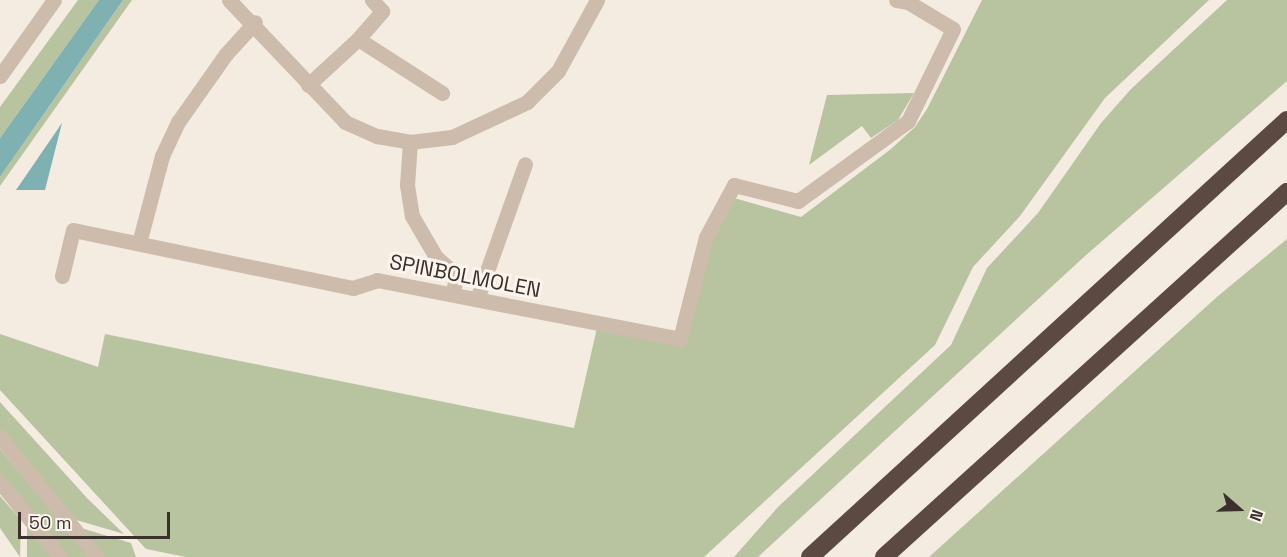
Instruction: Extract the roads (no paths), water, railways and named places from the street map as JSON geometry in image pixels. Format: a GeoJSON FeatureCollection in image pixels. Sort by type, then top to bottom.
{"type":"FeatureCollection","features":[{"type":"Feature","properties":{"kind":"highway"},"geometry":{"type":"LineString","coordinates":[[810,557],[1287,120]]}},
{"type":"Feature","properties":{"kind":"highway"},"geometry":{"type":"LineString","coordinates":[[884,557],[1287,192]]}},
{"type":"Feature","properties":{"kind":"street"},"geometry":{"type":"LineString","coordinates":[[0,76],[54,0]]}},
{"type":"Feature","properties":{"kind":"street"},"geometry":{"type":"LineString","coordinates":[[229,0],[255,22],[308,85],[345,122],[377,136],[410,142],[452,137],[527,102],[558,71],[597,0]]}},
{"type":"Feature","properties":{"kind":"street"},"geometry":{"type":"LineString","coordinates":[[308,85],[358,39],[382,11],[372,0]]}},
{"type":"Feature","properties":{"kind":"street","name":"SPINBOLMOLEN"},"geometry":{"type":"LineString","coordinates":[[62,276],[73,230],[352,288],[377,280],[680,339],[706,237],[734,185],[798,201],[908,121],[953,29],[908,2],[896,0]]}},
{"type":"Feature","properties":{"kind":"street"},"geometry":{"type":"LineString","coordinates":[[139,243],[162,156],[178,122],[226,54],[255,22]]}},
{"type":"Feature","properties":{"kind":"street"},"geometry":{"type":"LineString","coordinates":[[358,39],[442,93]]}},
{"type":"Feature","properties":{"kind":"street"},"geometry":{"type":"LineString","coordinates":[[410,142],[407,185],[412,216],[436,257],[457,276],[452,293]]}},
{"type":"Feature","properties":{"kind":"street"},"geometry":{"type":"LineString","coordinates":[[477,299],[525,164]]}},
{"type":"Feature","properties":{"kind":"street"},"geometry":{"type":"LineString","coordinates":[[0,437],[97,557]]}},
{"type":"Feature","properties":{"kind":"street"},"geometry":{"type":"LineString","coordinates":[[0,482],[60,557]]}},
{"type":"Feature","properties":{"kind":"water"},"geometry":{"type":"Polygon","coordinates":[[[99,0],[123,0],[0,177],[0,138],[99,0]]]}},
{"type":"Feature","properties":{"kind":"water"},"geometry":{"type":"Polygon","coordinates":[[[62,123],[45,190],[16,190],[62,123]]]}}]}
